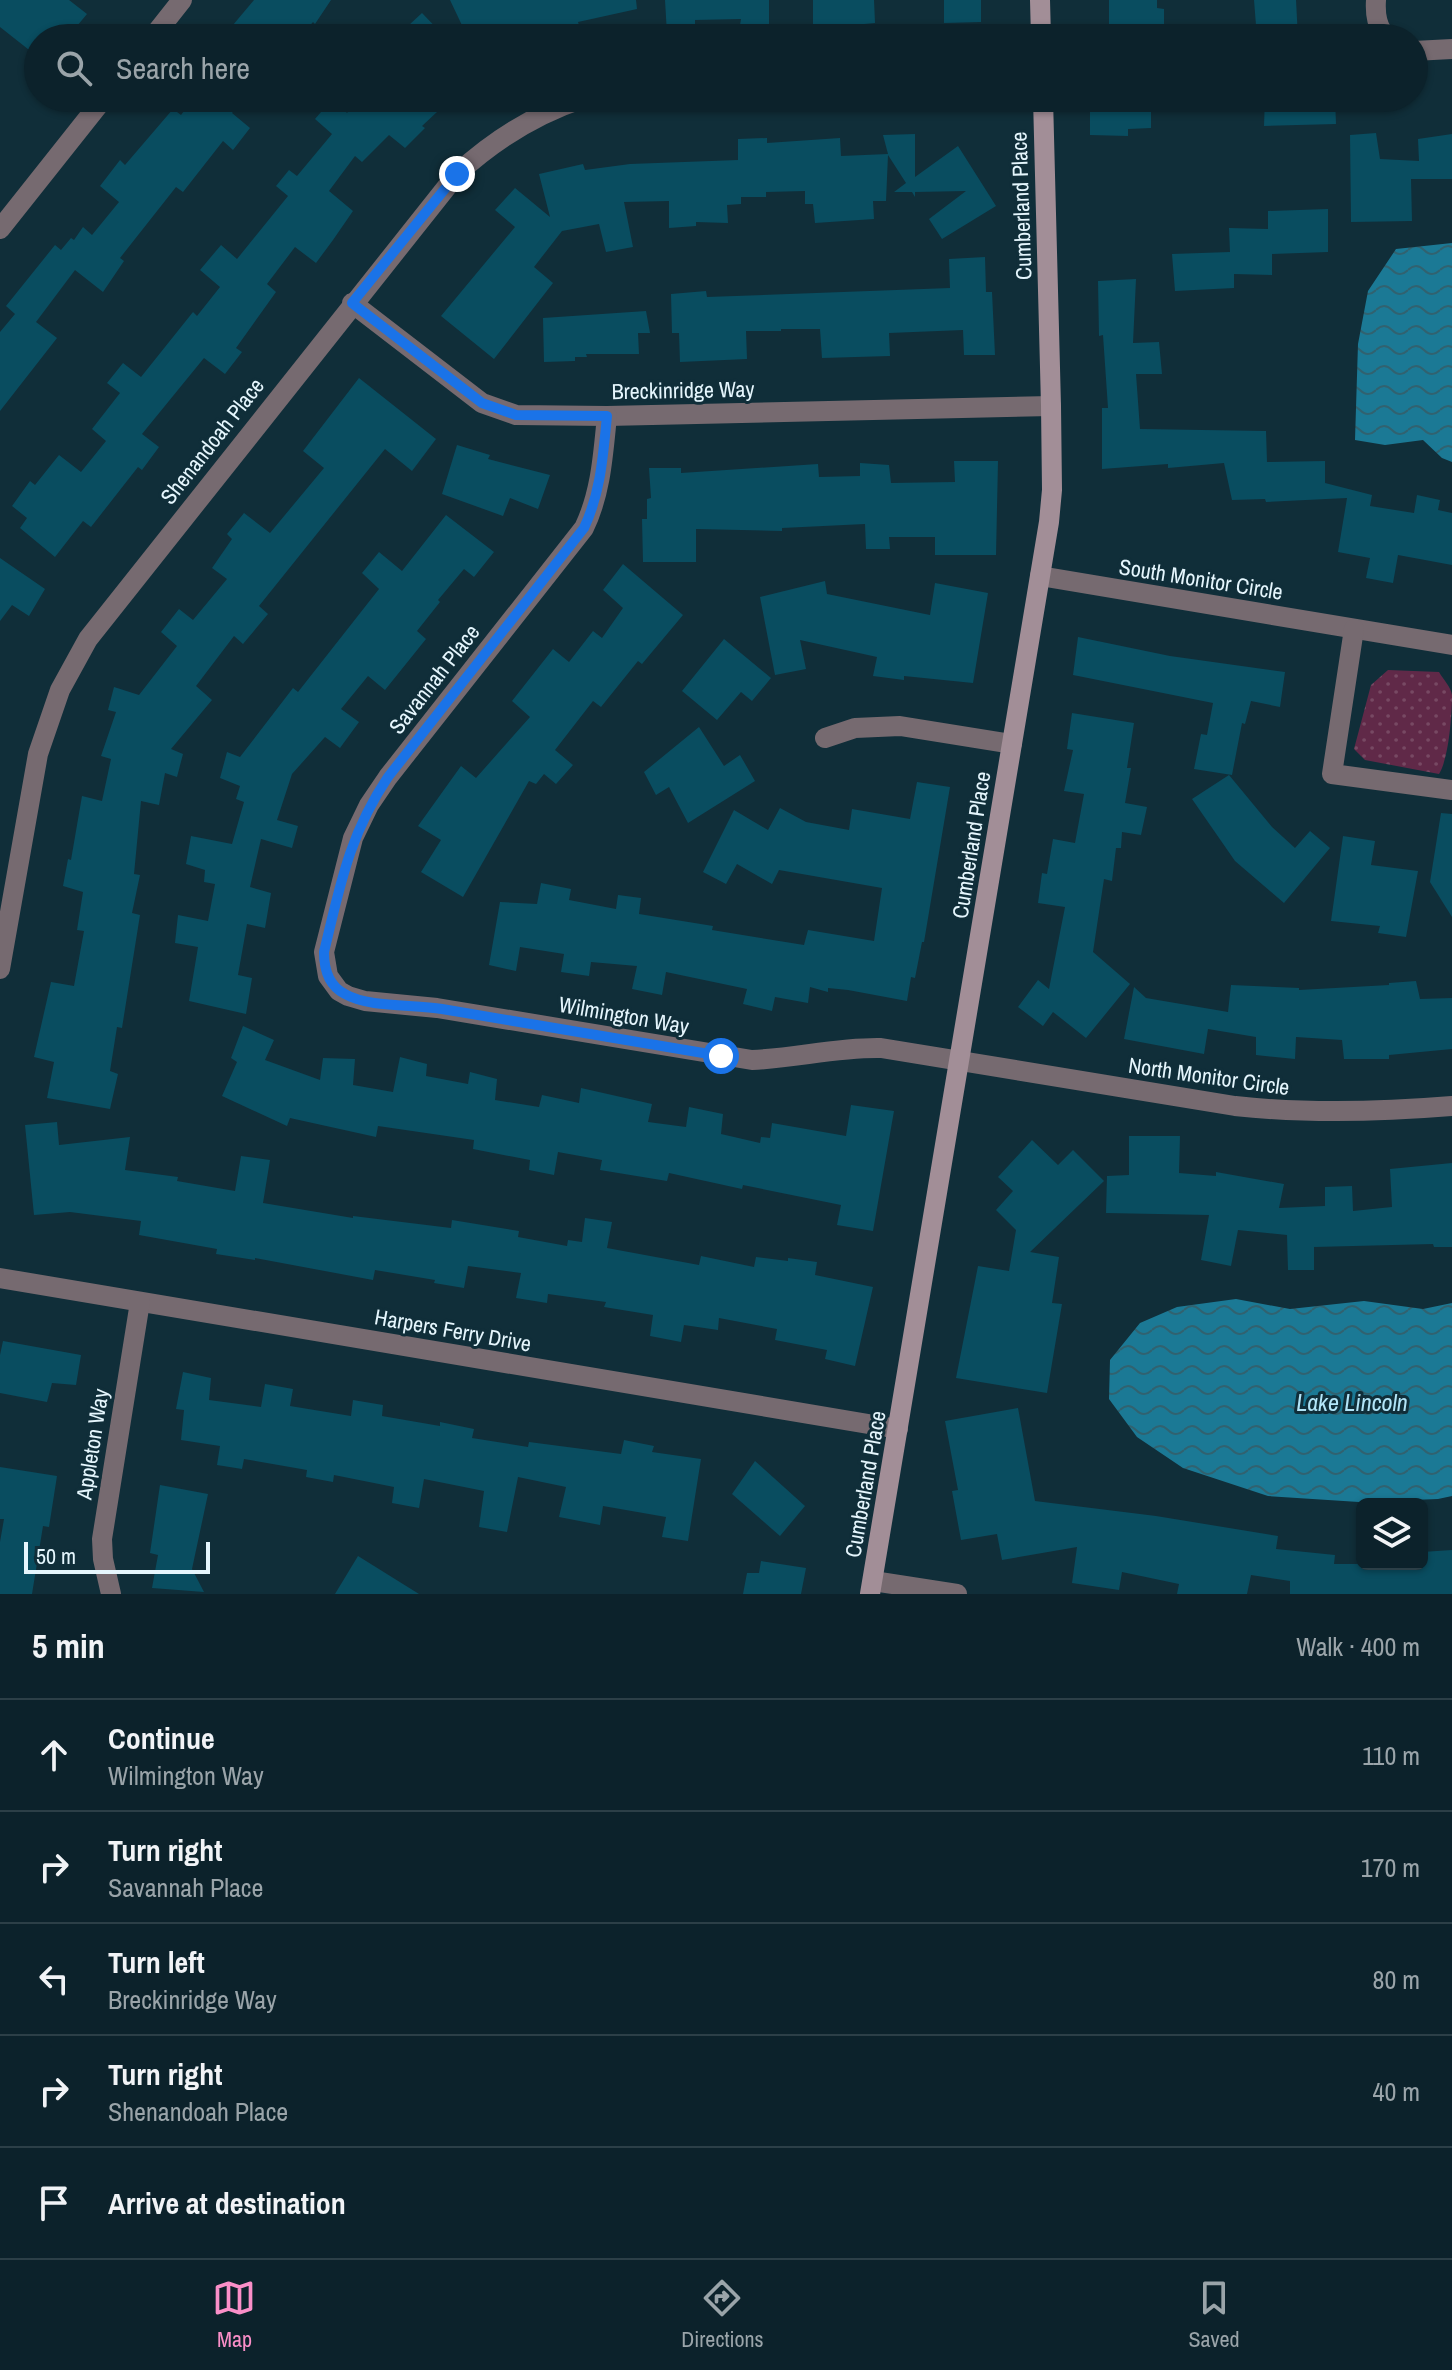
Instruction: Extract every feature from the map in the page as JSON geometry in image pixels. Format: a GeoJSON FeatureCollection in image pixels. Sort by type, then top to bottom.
{"type":"FeatureCollection","features":[{"type":"Feature","properties":{"kind":"street"},"geometry":{"type":"LineString","coordinates":[[1040,0],[1041,24]]}},
{"type":"Feature","properties":{"kind":"street"},"geometry":{"type":"LineString","coordinates":[[1376,0],[1375,16],[1378,24]]}},
{"type":"Feature","properties":{"kind":"street"},"geometry":{"type":"LineString","coordinates":[[161,24],[175,2]]}},
{"type":"Feature","properties":{"kind":"street"},"geometry":{"type":"LineString","coordinates":[[1428,50],[1452,49]]}},
{"type":"Feature","properties":{"kind":"street"},"geometry":{"type":"LineString","coordinates":[[0,229],[93,112]]}},
{"type":"Feature","properties":{"kind":"street","name":"Shenandoah Place"},"geometry":{"type":"LineString","coordinates":[[0,969],[5,905],[47,720],[88,639],[457,174],[481,151],[508,132],[546,112]]}},
{"type":"Feature","properties":{"kind":"street","name":"Cumberland Place"},"geometry":{"type":"LineString","coordinates":[[871,1587],[1052,490],[1043,112]]}},
{"type":"Feature","properties":{"kind":"street","name":"Breckinridge Way"},"geometry":{"type":"LineString","coordinates":[[352,303],[482,403],[516,415],[607,416],[1051,406]]}},
{"type":"Feature","properties":{"kind":"street","name":"Savannah Place"},"geometry":{"type":"LineString","coordinates":[[332,983],[324,965],[324,952],[353,838],[369,805],[584,528],[594,508],[600,483],[607,416]]}},
{"type":"Feature","properties":{"kind":"street","name":"South Monitor Circle"},"geometry":{"type":"LineString","coordinates":[[1040,576],[1452,645]]}},
{"type":"Feature","properties":{"kind":"street"},"geometry":{"type":"LineString","coordinates":[[1354,629],[1332,774],[1452,790]]}},
{"type":"Feature","properties":{"kind":"street"},"geometry":{"type":"LineString","coordinates":[[825,738],[855,728],[900,726],[1012,744]]}},
{"type":"Feature","properties":{"kind":"street","name":"Wilmington Way"},"geometry":{"type":"LineString","coordinates":[[332,983],[348,996],[365,1001],[437,1008],[752,1060],[881,1048],[960,1061]]}},
{"type":"Feature","properties":{"kind":"street","name":"North Monitor Circle"},"geometry":{"type":"LineString","coordinates":[[960,1061],[1235,1106],[1293,1112],[1380,1112],[1452,1106]]}},
{"type":"Feature","properties":{"kind":"street","name":"Harpers Ferry Drive"},"geometry":{"type":"LineString","coordinates":[[0,1278],[898,1429]]}},
{"type":"Feature","properties":{"kind":"street","name":"Appleton Way"},"geometry":{"type":"LineString","coordinates":[[111,1594],[102,1539],[140,1302]]}},
{"type":"Feature","properties":{"kind":"street"},"geometry":{"type":"LineString","coordinates":[[871,1587],[957,1594]]}},
{"type":"Feature","properties":{"kind":"shaded area"},"geometry":{"type":"Polygon","coordinates":[[[1388,670],[1439,672],[1450,689],[1449,736],[1439,774],[1365,760],[1354,749],[1371,685],[1388,670]]]}},
{"type":"Feature","properties":{"kind":"water"},"geometry":{"type":"Polygon","coordinates":[[[1452,243],[1452,462],[1442,458],[1423,440],[1385,445],[1355,440],[1358,344],[1368,291],[1396,249],[1452,243]]]}},
{"type":"Feature","properties":{"kind":"water","name":"Lake Lincoln"},"geometry":{"type":"Polygon","coordinates":[[[1236,1299],[1290,1309],[1364,1301],[1423,1309],[1452,1303],[1452,1496],[1428,1499],[1356,1498],[1356,1502],[1268,1496],[1183,1468],[1137,1437],[1109,1399],[1110,1360],[1140,1323],[1177,1307],[1236,1299]]]}},
{"type":"Feature","properties":{"kind":"building"},"geometry":{"type":"Polygon","coordinates":[[[0,0],[69,0],[87,14],[79,24],[24,24],[24,46],[0,27],[0,0]]]}},
{"type":"Feature","properties":{"kind":"building"},"geometry":{"type":"Polygon","coordinates":[[[254,0],[331,0],[315,24],[234,24],[254,0]]]}},
{"type":"Feature","properties":{"kind":"building"},"geometry":{"type":"Polygon","coordinates":[[[450,0],[636,0],[637,9],[579,24],[461,24],[450,0]]]}},
{"type":"Feature","properties":{"kind":"building"},"geometry":{"type":"Polygon","coordinates":[[[665,0],[769,0],[769,24],[740,24],[741,19],[666,24],[665,0]]]}},
{"type":"Feature","properties":{"kind":"building"},"geometry":{"type":"Polygon","coordinates":[[[813,0],[874,0],[875,23],[813,24],[813,0]]]}},
{"type":"Feature","properties":{"kind":"building"},"geometry":{"type":"Polygon","coordinates":[[[944,0],[981,0],[981,22],[944,23],[944,0]]]}},
{"type":"Feature","properties":{"kind":"building"},"geometry":{"type":"Polygon","coordinates":[[[1109,0],[1157,0],[1157,8],[1164,9],[1164,24],[1109,24],[1109,0]]]}},
{"type":"Feature","properties":{"kind":"building"},"geometry":{"type":"Polygon","coordinates":[[[1254,0],[1296,0],[1297,24],[1256,24],[1254,0]]]}},
{"type":"Feature","properties":{"kind":"building"},"geometry":{"type":"Polygon","coordinates":[[[422,13],[433,24],[410,24],[422,13]]]}},
{"type":"Feature","properties":{"kind":"building"},"geometry":{"type":"Polygon","coordinates":[[[170,112],[181,115],[183,112],[233,112],[250,128],[233,150],[223,141],[183,192],[176,187],[120,258],[124,261],[103,292],[75,270],[36,322],[57,338],[0,411],[0,332],[15,314],[6,306],[55,245],[61,250],[71,238],[74,240],[83,227],[92,235],[119,202],[100,186],[120,160],[125,165],[170,112]]]}},
{"type":"Feature","properties":{"kind":"building"},"geometry":{"type":"Polygon","coordinates":[[[321,112],[437,112],[405,148],[389,135],[362,162],[355,156],[329,191],[353,211],[316,263],[295,247],[267,284],[276,292],[236,348],[242,352],[225,374],[204,358],[142,434],[159,447],[142,470],[138,467],[91,527],[83,521],[55,557],[20,528],[27,518],[12,506],[30,481],[35,485],[59,455],[81,472],[106,441],[92,429],[120,393],[107,383],[123,363],[141,377],[193,312],[197,316],[220,287],[200,270],[221,245],[237,259],[288,196],[276,186],[289,170],[297,176],[332,134],[315,119],[321,112]]]}},
{"type":"Feature","properties":{"kind":"building"},"geometry":{"type":"Polygon","coordinates":[[[1090,112],[1151,112],[1151,128],[1128,129],[1128,136],[1090,135],[1090,112]]]}},
{"type":"Feature","properties":{"kind":"building"},"geometry":{"type":"Polygon","coordinates":[[[1264,112],[1336,112],[1336,124],[1264,126],[1264,112]]]}},
{"type":"Feature","properties":{"kind":"building"},"geometry":{"type":"Polygon","coordinates":[[[1376,133],[1380,159],[1419,161],[1418,139],[1452,134],[1452,179],[1411,179],[1412,221],[1351,222],[1350,135],[1376,133]]]}},
{"type":"Feature","properties":{"kind":"building"},"geometry":{"type":"Polygon","coordinates":[[[915,134],[915,177],[958,146],[996,206],[942,239],[929,219],[966,191],[915,192],[915,197],[912,192],[894,192],[906,183],[888,155],[886,201],[873,201],[874,219],[815,223],[813,204],[805,204],[805,191],[766,192],[766,197],[741,197],[741,204],[727,205],[728,223],[696,222],[696,226],[669,228],[669,201],[624,202],[633,247],[606,252],[599,224],[562,231],[534,267],[553,283],[494,359],[441,316],[515,227],[495,210],[515,188],[550,217],[539,174],[583,164],[585,170],[630,164],[738,160],[738,139],[767,138],[767,143],[840,138],[841,156],[888,154],[883,135],[915,134]]]}},
{"type":"Feature","properties":{"kind":"building"},"geometry":{"type":"Polygon","coordinates":[[[1328,209],[1328,252],[1272,254],[1272,275],[1234,274],[1234,288],[1175,291],[1172,254],[1230,252],[1229,228],[1268,229],[1268,211],[1328,209]]]}},
{"type":"Feature","properties":{"kind":"building"},"geometry":{"type":"Polygon","coordinates":[[[985,257],[986,292],[992,292],[995,355],[964,355],[963,330],[889,333],[890,356],[822,358],[820,329],[781,329],[746,331],[747,359],[680,362],[679,333],[672,333],[671,294],[706,291],[707,297],[950,288],[949,259],[985,257]]]}},
{"type":"Feature","properties":{"kind":"building"},"geometry":{"type":"Polygon","coordinates":[[[1136,279],[1133,343],[1159,342],[1162,374],[1136,374],[1140,429],[1266,431],[1267,462],[1325,461],[1325,483],[1372,495],[1370,506],[1414,513],[1417,495],[1440,500],[1438,510],[1452,513],[1452,565],[1398,555],[1393,583],[1366,578],[1370,558],[1338,552],[1347,498],[1266,502],[1265,499],[1232,500],[1224,463],[1102,469],[1102,408],[1108,408],[1103,335],[1099,336],[1098,281],[1136,279]]]}},
{"type":"Feature","properties":{"kind":"building"},"geometry":{"type":"Polygon","coordinates":[[[646,311],[650,333],[638,333],[639,354],[586,354],[587,357],[575,357],[575,361],[544,362],[543,318],[646,311]]]}},
{"type":"Feature","properties":{"kind":"building"},"geometry":{"type":"Polygon","coordinates":[[[359,378],[436,439],[412,471],[385,449],[259,606],[268,614],[243,644],[234,636],[196,686],[212,700],[171,749],[183,754],[177,777],[165,773],[159,805],[141,801],[134,874],[140,875],[132,913],[140,915],[122,1028],[117,1027],[110,1071],[118,1074],[110,1109],[47,1098],[54,1062],[34,1057],[51,982],[74,986],[84,931],[77,930],[83,892],[63,886],[68,859],[71,860],[82,796],[102,801],[111,759],[101,756],[116,712],[108,710],[114,687],[139,695],[177,646],[161,632],[179,609],[193,620],[227,579],[212,568],[232,539],[227,534],[244,513],[270,533],[324,468],[303,451],[359,378]]]}},
{"type":"Feature","properties":{"kind":"building"},"geometry":{"type":"Polygon","coordinates":[[[457,445],[490,455],[488,459],[550,475],[538,509],[510,498],[503,516],[442,494],[457,445]]]}},
{"type":"Feature","properties":{"kind":"building"},"geometry":{"type":"Polygon","coordinates":[[[954,461],[998,461],[996,555],[935,555],[935,537],[889,537],[890,549],[866,549],[865,524],[782,528],[782,531],[696,529],[696,562],[643,562],[642,519],[647,519],[647,499],[651,498],[649,468],[681,468],[681,473],[818,464],[819,477],[860,476],[860,463],[889,465],[891,483],[955,482],[954,461]]]}},
{"type":"Feature","properties":{"kind":"building"},"geometry":{"type":"Polygon","coordinates":[[[446,515],[494,552],[474,577],[464,569],[438,600],[440,602],[417,631],[426,639],[385,690],[368,676],[341,709],[359,722],[340,748],[325,737],[292,774],[277,820],[298,826],[292,848],[261,839],[250,887],[271,893],[265,928],[247,924],[238,975],[252,978],[246,1014],[189,1001],[198,947],[175,943],[178,915],[208,921],[215,884],[204,882],[205,870],[186,864],[191,836],[232,844],[244,802],[236,799],[240,786],[220,778],[227,752],[240,757],[293,688],[298,692],[379,589],[362,573],[379,552],[402,571],[446,515]]]}},
{"type":"Feature","properties":{"kind":"building"},"geometry":{"type":"Polygon","coordinates":[[[0,558],[45,589],[29,616],[12,605],[0,621],[0,558]]]}},
{"type":"Feature","properties":{"kind":"building"},"geometry":{"type":"Polygon","coordinates":[[[623,564],[683,615],[642,664],[638,661],[601,707],[593,701],[555,750],[573,765],[556,784],[544,774],[536,784],[529,781],[463,897],[421,872],[441,840],[418,826],[461,766],[476,778],[530,717],[512,701],[553,649],[569,662],[593,631],[602,638],[623,608],[603,590],[623,564]]]}},
{"type":"Feature","properties":{"kind":"building"},"geometry":{"type":"Polygon","coordinates":[[[825,581],[827,594],[930,615],[935,583],[988,593],[973,683],[873,676],[877,657],[800,640],[806,669],[775,675],[760,597],[825,581]]]}},
{"type":"Feature","properties":{"kind":"building"},"geometry":{"type":"Polygon","coordinates":[[[1078,637],[1170,656],[1285,672],[1280,707],[1251,701],[1245,724],[1242,723],[1232,775],[1194,769],[1201,734],[1207,735],[1213,703],[1073,675],[1078,637]]]}},
{"type":"Feature","properties":{"kind":"building"},"geometry":{"type":"Polygon","coordinates":[[[724,639],[771,678],[752,701],[741,692],[717,720],[682,691],[724,639]]]}},
{"type":"Feature","properties":{"kind":"building"},"geometry":{"type":"Polygon","coordinates":[[[1072,713],[1134,723],[1125,803],[1147,807],[1141,835],[1122,832],[1121,848],[1116,848],[1112,881],[1104,879],[1093,952],[1130,984],[1086,1038],[1053,1012],[1043,1026],[1018,1007],[1038,980],[1049,989],[1065,907],[1038,903],[1042,873],[1047,874],[1053,839],[1075,843],[1084,794],[1064,791],[1073,750],[1067,749],[1072,713]]]}},
{"type":"Feature","properties":{"kind":"building"},"geometry":{"type":"Polygon","coordinates":[[[699,727],[724,766],[740,755],[755,781],[688,823],[669,787],[656,795],[644,772],[699,727]]]}},
{"type":"Feature","properties":{"kind":"building"},"geometry":{"type":"Polygon","coordinates":[[[1229,775],[1272,827],[1295,848],[1310,831],[1330,848],[1284,903],[1235,861],[1192,799],[1229,775]]]}},
{"type":"Feature","properties":{"kind":"building"},"geometry":{"type":"Polygon","coordinates":[[[917,782],[950,787],[924,942],[915,978],[911,977],[907,1001],[848,990],[828,988],[828,992],[810,987],[808,1003],[775,997],[772,1011],[743,1004],[747,989],[666,972],[662,995],[632,989],[637,966],[591,962],[589,976],[561,972],[564,954],[520,947],[516,971],[489,965],[500,902],[537,904],[541,883],[571,889],[569,900],[616,909],[618,895],[641,898],[639,914],[713,926],[712,930],[804,945],[808,930],[874,941],[882,888],[779,870],[772,884],[737,864],[726,884],[703,872],[734,810],[768,830],[780,808],[806,822],[849,830],[852,809],[910,819],[917,782]]]}},
{"type":"Feature","properties":{"kind":"building"},"geometry":{"type":"Polygon","coordinates":[[[1441,813],[1452,814],[1452,917],[1430,882],[1441,813]]]}},
{"type":"Feature","properties":{"kind":"building"},"geometry":{"type":"Polygon","coordinates":[[[1343,836],[1375,841],[1371,865],[1418,871],[1406,937],[1378,933],[1380,926],[1331,921],[1343,836]]]}},
{"type":"Feature","properties":{"kind":"building"},"geometry":{"type":"Polygon","coordinates":[[[1416,981],[1420,999],[1452,998],[1452,1049],[1389,1055],[1389,1059],[1344,1059],[1342,1040],[1296,1037],[1295,1059],[1256,1055],[1256,1037],[1208,1029],[1204,1054],[1124,1039],[1134,987],[1146,998],[1228,1012],[1231,985],[1299,990],[1416,981]]]}},
{"type":"Feature","properties":{"kind":"building"},"geometry":{"type":"Polygon","coordinates":[[[243,1026],[274,1040],[265,1060],[320,1080],[323,1058],[355,1059],[353,1085],[393,1092],[400,1057],[427,1064],[426,1076],[468,1084],[470,1072],[497,1079],[495,1100],[539,1107],[542,1095],[579,1103],[581,1088],[652,1104],[648,1122],[686,1127],[689,1107],[723,1114],[721,1134],[760,1143],[761,1137],[770,1138],[772,1123],[846,1136],[851,1105],[894,1111],[873,1231],[837,1225],[841,1205],[743,1185],[742,1189],[669,1173],[667,1181],[600,1170],[602,1160],[558,1152],[554,1175],[529,1170],[530,1160],[473,1149],[474,1140],[378,1126],[376,1137],[290,1118],[287,1126],[222,1096],[237,1062],[231,1058],[243,1026]]]}},
{"type":"Feature","properties":{"kind":"building"},"geometry":{"type":"Polygon","coordinates":[[[57,1122],[59,1145],[130,1137],[125,1170],[178,1177],[177,1181],[235,1191],[241,1156],[270,1160],[263,1203],[353,1218],[451,1228],[452,1220],[519,1231],[518,1237],[567,1246],[568,1240],[582,1242],[585,1218],[612,1222],[607,1248],[699,1265],[701,1256],[754,1267],[756,1257],[817,1262],[815,1275],[873,1287],[855,1366],[825,1359],[827,1350],[775,1340],[777,1329],[719,1318],[718,1330],[684,1325],[681,1342],[650,1336],[653,1315],[604,1307],[606,1302],[548,1294],[547,1303],[516,1298],[521,1273],[468,1266],[464,1288],[375,1270],[373,1280],[255,1258],[216,1254],[217,1249],[139,1235],[141,1221],[70,1212],[34,1215],[25,1125],[57,1122]]]}},
{"type":"Feature","properties":{"kind":"building"},"geometry":{"type":"Polygon","coordinates":[[[1129,1136],[1180,1136],[1179,1173],[1216,1176],[1216,1172],[1284,1184],[1279,1208],[1325,1206],[1325,1187],[1352,1186],[1353,1211],[1392,1207],[1390,1169],[1452,1163],[1452,1247],[1434,1247],[1433,1244],[1314,1247],[1314,1270],[1288,1270],[1287,1235],[1238,1230],[1231,1266],[1201,1260],[1209,1215],[1106,1213],[1107,1176],[1129,1175],[1129,1136]]]}},
{"type":"Feature","properties":{"kind":"building"},"geometry":{"type":"Polygon","coordinates":[[[1032,1140],[1058,1165],[1073,1150],[1104,1181],[1030,1252],[1059,1257],[1052,1303],[1062,1304],[1047,1393],[956,1378],[978,1266],[1009,1271],[1016,1230],[996,1210],[1013,1191],[998,1177],[1032,1140]]]}},
{"type":"Feature","properties":{"kind":"building"},"geometry":{"type":"Polygon","coordinates":[[[3,1341],[81,1355],[76,1385],[52,1383],[47,1402],[0,1393],[3,1341]]]}},
{"type":"Feature","properties":{"kind":"building"},"geometry":{"type":"Polygon","coordinates":[[[183,1372],[211,1378],[209,1400],[261,1407],[265,1384],[293,1389],[290,1406],[351,1416],[353,1400],[383,1405],[382,1416],[474,1429],[472,1438],[528,1447],[529,1442],[621,1454],[624,1440],[654,1446],[652,1452],[701,1459],[688,1541],[662,1537],[666,1517],[603,1506],[600,1525],[559,1517],[566,1487],[518,1477],[507,1532],[479,1527],[484,1491],[424,1479],[419,1508],[392,1503],[394,1487],[334,1475],[333,1482],[306,1477],[307,1470],[244,1459],[242,1469],[217,1465],[220,1446],[181,1440],[184,1410],[176,1409],[183,1372]]]}},
{"type":"Feature","properties":{"kind":"building"},"geometry":{"type":"Polygon","coordinates":[[[1018,1408],[1035,1501],[1156,1516],[1278,1536],[1276,1549],[1335,1555],[1334,1564],[1356,1564],[1356,1570],[1428,1570],[1428,1552],[1452,1550],[1452,1594],[1290,1594],[1290,1581],[1251,1575],[1247,1594],[1177,1594],[1179,1584],[1122,1572],[1119,1590],[1072,1583],[1077,1547],[1002,1560],[997,1534],[961,1540],[952,1491],[958,1490],[945,1421],[1018,1408]]]}},
{"type":"Feature","properties":{"kind":"building"},"geometry":{"type":"Polygon","coordinates":[[[755,1461],[805,1506],[780,1536],[732,1494],[755,1461]]]}},
{"type":"Feature","properties":{"kind":"building"},"geometry":{"type":"Polygon","coordinates":[[[0,1467],[57,1476],[49,1527],[43,1526],[32,1594],[0,1594],[0,1542],[4,1519],[0,1519],[0,1467]]]}},
{"type":"Feature","properties":{"kind":"building"},"geometry":{"type":"Polygon","coordinates":[[[160,1485],[208,1494],[192,1569],[204,1592],[152,1588],[158,1555],[150,1553],[160,1485]]]}},
{"type":"Feature","properties":{"kind":"building"},"geometry":{"type":"Polygon","coordinates":[[[358,1556],[419,1594],[335,1594],[358,1556]]]}},
{"type":"Feature","properties":{"kind":"building"},"geometry":{"type":"Polygon","coordinates":[[[761,1561],[806,1568],[801,1594],[743,1594],[747,1573],[759,1573],[761,1561]]]}},
{"type":"Feature","properties":{"kind":"route"},"geometry":{"type":"LineString","coordinates":[[457,174],[352,303],[482,403],[516,415],[607,416],[600,483],[594,508],[584,528],[369,805],[353,838],[341,879],[324,952],[324,965],[339,991],[365,1001],[437,1008],[721,1056]]}}]}
